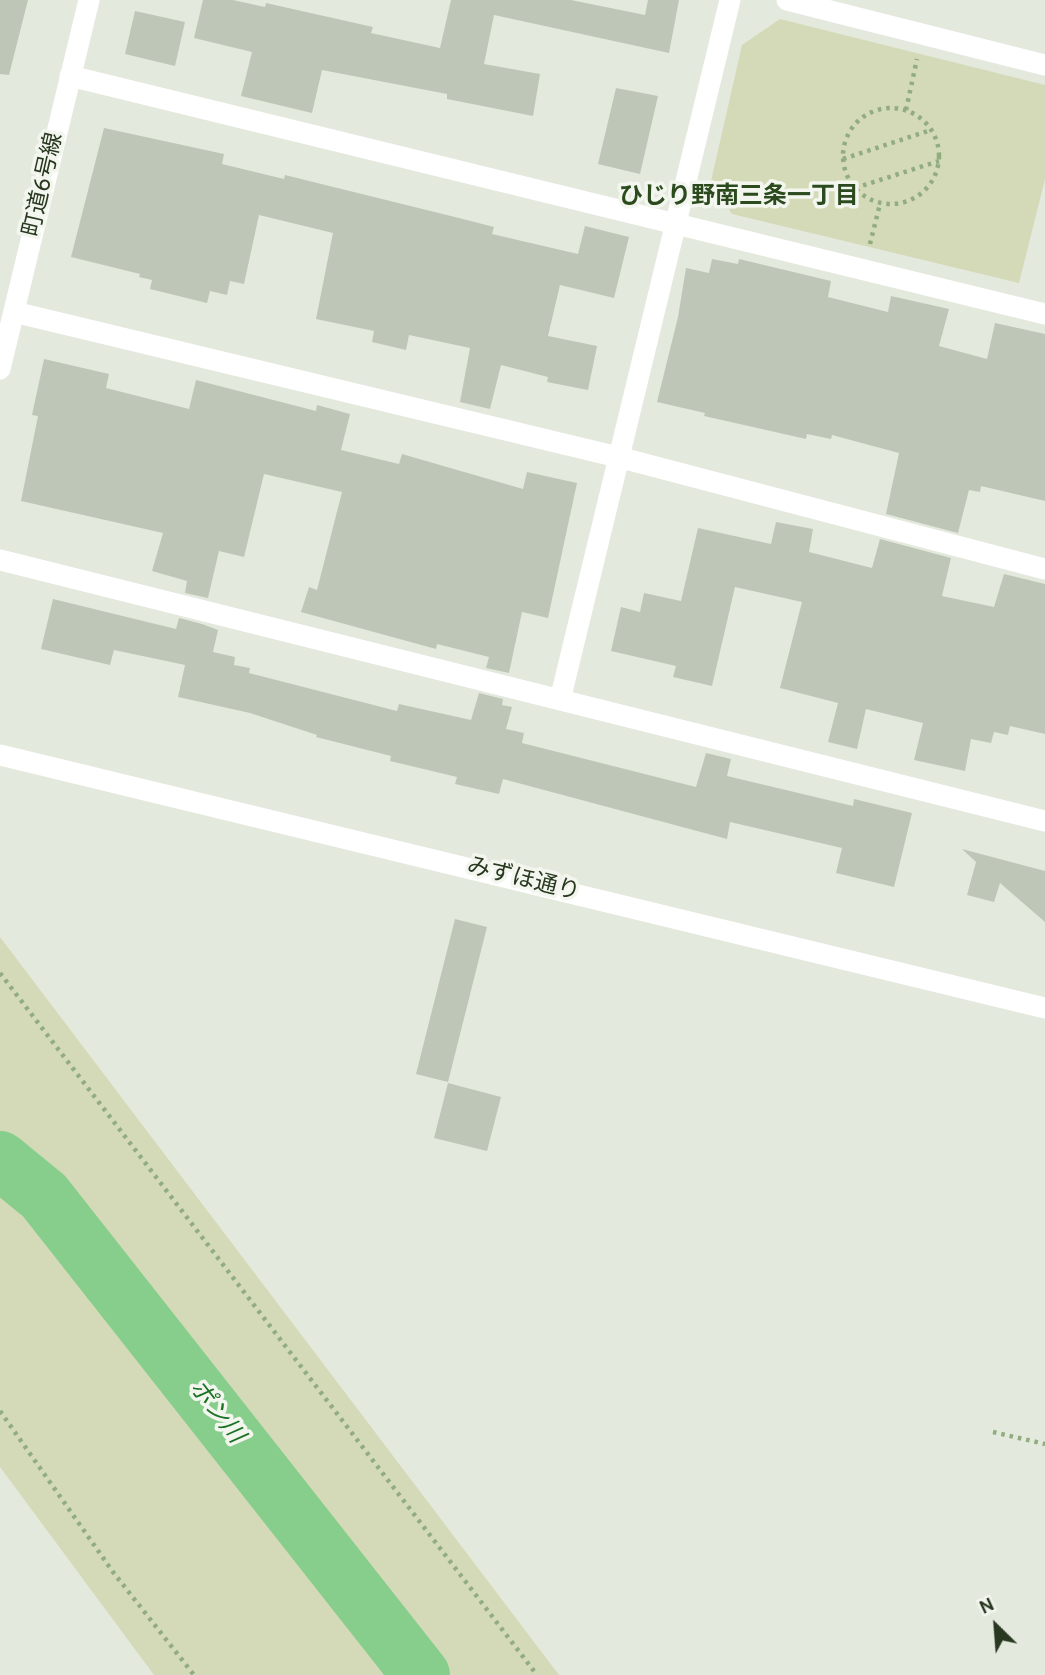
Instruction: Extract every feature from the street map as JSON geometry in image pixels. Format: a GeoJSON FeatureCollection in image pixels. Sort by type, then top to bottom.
{"type":"FeatureCollection","features":[{"type":"Feature","properties":{"kind":"street","name":"町道6号線"},"geometry":{"type":"LineString","coordinates":[[0,369],[89,0]]}},
{"type":"Feature","properties":{"kind":"street"},"geometry":{"type":"LineString","coordinates":[[560,700],[730,0]]}},
{"type":"Feature","properties":{"kind":"street"},"geometry":{"type":"LineString","coordinates":[[787,0],[1045,65]]}},
{"type":"Feature","properties":{"kind":"street"},"geometry":{"type":"LineString","coordinates":[[70,76],[677,222],[1045,314]]}},
{"type":"Feature","properties":{"kind":"street"},"geometry":{"type":"LineString","coordinates":[[14,312],[618,457],[1045,569]]}},
{"type":"Feature","properties":{"kind":"street"},"geometry":{"type":"LineString","coordinates":[[0,560],[1045,821]]}},
{"type":"Feature","properties":{"kind":"street","name":"みずほ通り"},"geometry":{"type":"LineString","coordinates":[[0,755],[1045,1008]]}},
{"type":"Feature","properties":{"kind":"path"},"geometry":{"type":"LineString","coordinates":[[906,110],[923,34]]}},
{"type":"Feature","properties":{"kind":"path"},"geometry":{"type":"LineString","coordinates":[[890,107],[906,110],[920,118],[932,130],[938,144],[939,161],[935,177],[926,190],[912,200],[897,204],[880,204],[865,198],[845,174],[842,159],[844,144],[861,118],[890,107]]}},
{"type":"Feature","properties":{"kind":"path"},"geometry":{"type":"LineString","coordinates":[[842,159],[932,130]]}},
{"type":"Feature","properties":{"kind":"path"},"geometry":{"type":"LineString","coordinates":[[854,188],[939,161]]}},
{"type":"Feature","properties":{"kind":"path"},"geometry":{"type":"LineString","coordinates":[[864,268],[880,204]]}},
{"type":"Feature","properties":{"kind":"path"},"geometry":{"type":"LineString","coordinates":[[0,973],[537,1675]]}},
{"type":"Feature","properties":{"kind":"path"},"geometry":{"type":"LineString","coordinates":[[0,1411],[113,1572],[194,1675]]}},
{"type":"Feature","properties":{"kind":"path"},"geometry":{"type":"LineString","coordinates":[[993,1432],[1045,1444]]}},
{"type":"Feature","properties":{"kind":"green space"},"geometry":{"type":"Polygon","coordinates":[[[780,19],[1045,85],[1045,179],[1019,283],[732,214],[711,181],[742,45],[780,19]]]}},
{"type":"Feature","properties":{"kind":"green space"},"geometry":{"type":"Polygon","coordinates":[[[0,937],[559,1675],[154,1675],[0,1467],[0,937]]]}},
{"type":"Feature","properties":{"kind":"building"},"geometry":{"type":"Polygon","coordinates":[[[0,0],[28,0],[9,75],[0,74],[0,0]]]}},
{"type":"Feature","properties":{"kind":"building"},"geometry":{"type":"Polygon","coordinates":[[[203,0],[233,0],[265,7],[266,3],[373,27],[371,33],[440,48],[451,0],[571,0],[645,15],[648,0],[679,0],[669,53],[494,15],[484,64],[540,74],[533,116],[447,99],[447,94],[322,70],[312,113],[241,96],[252,52],[194,38],[203,0]]]}},
{"type":"Feature","properties":{"kind":"building"},"geometry":{"type":"Polygon","coordinates":[[[135,11],[185,22],[175,66],[125,54],[135,11]]]}},
{"type":"Feature","properties":{"kind":"building"},"geometry":{"type":"Polygon","coordinates":[[[616,88],[658,96],[640,174],[598,164],[616,88]]]}},
{"type":"Feature","properties":{"kind":"building"},"geometry":{"type":"Polygon","coordinates":[[[104,128],[224,154],[222,164],[284,179],[285,175],[463,219],[494,227],[492,234],[578,254],[585,226],[629,237],[614,298],[560,285],[548,336],[597,346],[588,390],[547,382],[548,377],[501,365],[490,409],[460,402],[470,348],[409,335],[406,350],[372,342],[374,331],[316,319],[333,233],[259,215],[244,284],[230,281],[227,295],[210,291],[207,303],[150,289],[152,280],[139,277],[140,274],[71,257],[104,128]]]}},
{"type":"Feature","properties":{"kind":"building"},"geometry":{"type":"Polygon","coordinates":[[[712,259],[738,264],[739,259],[831,281],[828,297],[888,312],[891,296],[949,309],[939,346],[987,359],[995,323],[1045,334],[1045,501],[981,486],[980,492],[969,490],[958,533],[886,514],[899,453],[832,435],[831,439],[807,434],[806,439],[704,416],[705,413],[657,402],[678,317],[686,268],[709,273],[712,259]]]}},
{"type":"Feature","properties":{"kind":"building"},"geometry":{"type":"Polygon","coordinates":[[[44,359],[109,374],[106,388],[189,409],[196,380],[316,411],[317,405],[350,414],[341,450],[399,464],[402,454],[523,489],[527,472],[577,483],[548,618],[522,612],[509,673],[486,668],[489,657],[437,644],[436,649],[301,612],[309,587],[317,590],[342,492],[264,474],[244,557],[219,551],[208,598],[185,593],[187,581],[152,571],[163,533],[21,501],[38,416],[32,415],[44,359]]]}},
{"type":"Feature","properties":{"kind":"building"},"geometry":{"type":"Polygon","coordinates":[[[776,522],[813,529],[809,552],[872,568],[880,539],[951,558],[942,596],[994,607],[1004,574],[1045,584],[1045,734],[1010,726],[1008,735],[994,732],[991,743],[971,739],[965,771],[914,760],[923,723],[866,709],[857,749],[828,742],[838,703],[780,688],[802,602],[735,587],[712,686],[673,677],[676,666],[611,651],[621,607],[640,612],[644,593],[681,601],[698,528],[771,544],[776,522]]]}},
{"type":"Feature","properties":{"kind":"building"},"geometry":{"type":"Polygon","coordinates":[[[53,599],[176,629],[179,618],[202,624],[218,630],[213,652],[235,657],[234,665],[250,668],[249,673],[397,711],[399,704],[471,720],[479,693],[503,699],[502,705],[512,707],[506,729],[524,733],[522,743],[696,787],[706,753],[731,759],[727,776],[853,806],[854,799],[912,813],[894,887],[836,873],[842,848],[730,822],[727,839],[503,779],[499,794],[455,784],[457,777],[390,761],[391,756],[316,737],[317,735],[250,713],[178,697],[185,665],[114,650],[110,665],[41,649],[53,599]]]}},
{"type":"Feature","properties":{"kind":"building"},"geometry":{"type":"Polygon","coordinates":[[[962,849],[1045,871],[1045,922],[1000,883],[994,902],[967,895],[976,862],[962,849]]]}},
{"type":"Feature","properties":{"kind":"building"},"geometry":{"type":"Polygon","coordinates":[[[455,919],[487,927],[448,1082],[416,1074],[455,919]]]}},
{"type":"Feature","properties":{"kind":"building"},"geometry":{"type":"Polygon","coordinates":[[[448,1083],[501,1097],[487,1151],[434,1138],[448,1083]]]}},
{"type":"Feature","properties":{"kind":"waterway","name":"ポン川"},"geometry":{"type":"LineString","coordinates":[[0,1160],[44,1196],[421,1675]]}},
{"type":"Feature","properties":{"kind":"district","name":"ひじり野南三条一丁目"},"geometry":{"type":"Point","coordinates":[739,198]}}]}
